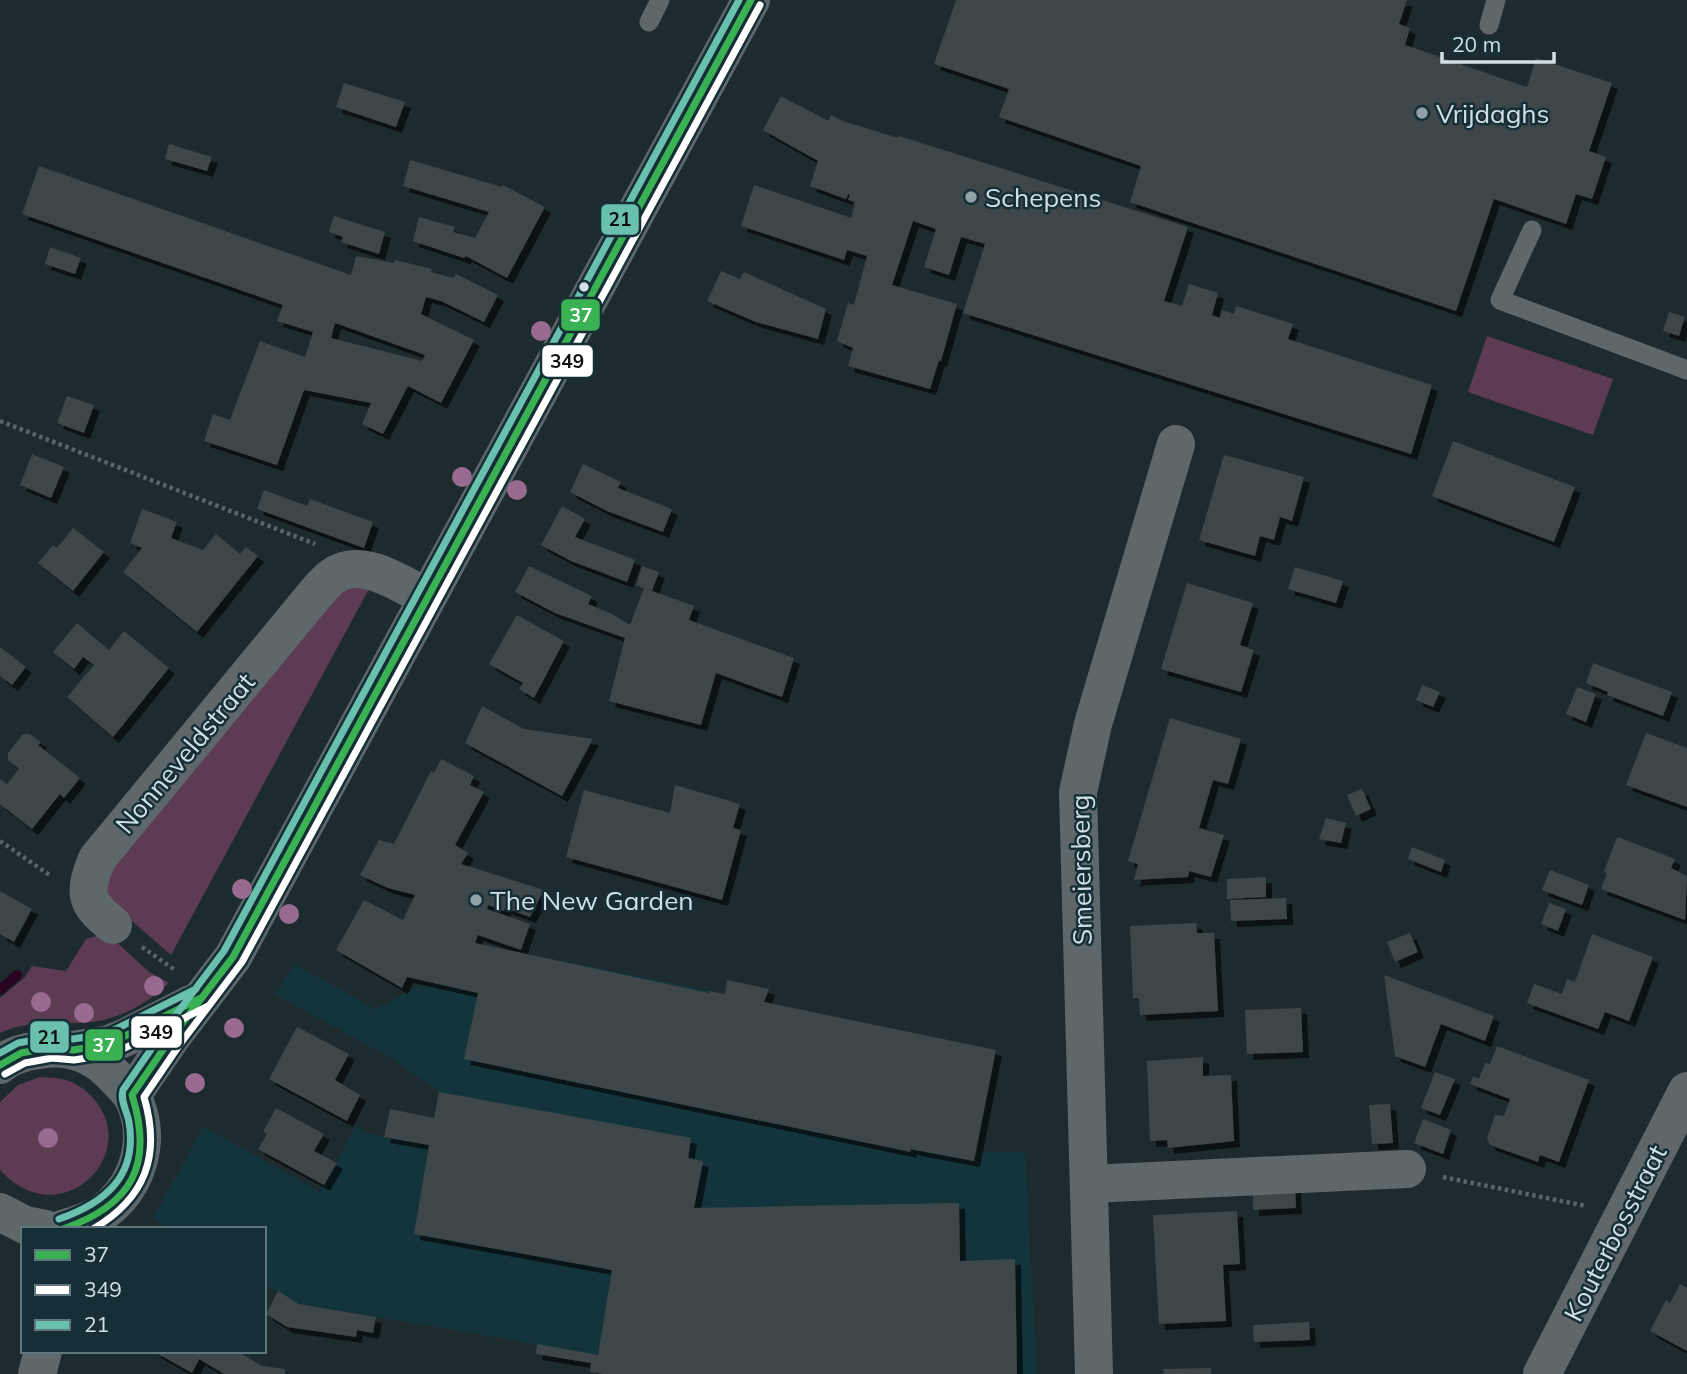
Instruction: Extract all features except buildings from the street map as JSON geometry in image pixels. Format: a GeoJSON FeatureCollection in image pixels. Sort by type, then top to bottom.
{"type":"FeatureCollection","features":[{"type":"Feature","properties":{"kind":"street"},"geometry":{"type":"LineString","coordinates":[[132,1096],[233,957],[751,0]]}},
{"type":"Feature","properties":{"kind":"street","name":"Smeiersberg"},"geometry":{"type":"LineString","coordinates":[[1094,1374],[1078,792],[1093,724],[1176,444]]}},
{"type":"Feature","properties":{"kind":"street","name":"Nonneveldstraat"},"geometry":{"type":"LineString","coordinates":[[102,914],[87,889],[97,859],[333,575],[349,570],[368,571],[387,577],[426,597]]}},
{"type":"Feature","properties":{"kind":"street"},"geometry":{"type":"LineString","coordinates":[[74,1050],[109,1044],[124,1038],[204,994]]}},
{"type":"Feature","properties":{"kind":"street"},"geometry":{"type":"LineString","coordinates":[[0,1065],[21,1053],[52,1047],[74,1050],[102,1063],[132,1096],[140,1115],[142,1138],[139,1162],[126,1190],[102,1213],[70,1227]]}},
{"type":"Feature","properties":{"kind":"street","name":"Kouterbosstraat"},"geometry":{"type":"LineString","coordinates":[[1542,1374],[1687,1091]]}},
{"type":"Feature","properties":{"kind":"street"},"geometry":{"type":"LineString","coordinates":[[1090,1184],[1407,1169]]}},
{"type":"Feature","properties":{"kind":"street"},"geometry":{"type":"LineString","coordinates":[[0,1212],[25,1225],[35,1227]]}},
{"type":"Feature","properties":{"kind":"street"},"geometry":{"type":"LineString","coordinates":[[37,1374],[42,1353]]}},
{"type":"Feature","properties":{"kind":"lane"},"geometry":{"type":"LineString","coordinates":[[649,22],[660,0]]}},
{"type":"Feature","properties":{"kind":"lane"},"geometry":{"type":"LineString","coordinates":[[1489,25],[1496,0]]}},
{"type":"Feature","properties":{"kind":"lane"},"geometry":{"type":"LineString","coordinates":[[1532,230],[1500,300],[1687,370]]}},
{"type":"Feature","properties":{"kind":"path"},"geometry":{"type":"LineString","coordinates":[[0,421],[306,540],[368,571]]}},
{"type":"Feature","properties":{"kind":"path"},"geometry":{"type":"LineString","coordinates":[[0,841],[102,914],[204,994]]}},
{"type":"Feature","properties":{"kind":"path"},"geometry":{"type":"LineString","coordinates":[[1407,1169],[1624,1214]]}},
{"type":"Feature","properties":{"kind":"shaded area"},"geometry":{"type":"Polygon","coordinates":[[[1487,336],[1613,379],[1593,435],[1468,392],[1487,336]]]}},
{"type":"Feature","properties":{"kind":"shaded area"},"geometry":{"type":"Polygon","coordinates":[[[353,586],[369,589],[171,955],[118,909],[106,894],[106,870],[324,604],[353,586]]]}},
{"type":"Feature","properties":{"kind":"shaded area"},"geometry":{"type":"Polygon","coordinates":[[[99,935],[112,938],[148,971],[169,983],[137,1007],[114,1017],[89,1022],[28,1025],[0,1033],[0,998],[25,977],[32,966],[66,971],[86,939],[99,935]]]}},
{"type":"Feature","properties":{"kind":"shaded area"},"geometry":{"type":"Polygon","coordinates":[[[461,940],[996,1050],[976,1152],[1025,1152],[1037,1374],[652,1374],[653,1364],[299,1304],[266,1285],[266,1227],[167,1227],[153,1219],[203,1126],[320,1192],[356,1126],[370,1134],[429,1145],[439,1092],[394,1060],[275,994],[295,964],[375,1009],[453,969],[461,940]]]}},
{"type":"Feature","properties":{"kind":"shaded area"},"geometry":{"type":"Polygon","coordinates":[[[40,1077],[70,1082],[90,1095],[106,1120],[108,1142],[102,1163],[88,1180],[69,1191],[47,1195],[24,1188],[0,1170],[0,1102],[18,1085],[40,1077]]]}},
{"type":"Feature","properties":{"kind":"waterway"},"geometry":{"type":"LineString","coordinates":[[0,990],[17,975]]}},
{"type":"Feature","properties":{"kind":"transit line","name":"21"},"geometry":{"type":"LineString","coordinates":[[59,1219],[104,1196],[123,1172],[130,1141],[123,1090],[224,951],[739,0]]}},
{"type":"Feature","properties":{"kind":"transit line","name":"37"},"geometry":{"type":"LineString","coordinates":[[68,1227],[106,1208],[121,1195],[132,1179],[138,1162],[140,1142],[132,1095],[171,1038],[233,957],[751,0]]}},
{"type":"Feature","properties":{"kind":"transit line","name":"349"},"geometry":{"type":"LineString","coordinates":[[96,1227],[126,1203],[145,1173],[151,1138],[144,1097],[242,962],[760,5]]}},
{"type":"Feature","properties":{"kind":"transit line","name":"21"},"geometry":{"type":"LineString","coordinates":[[0,1053],[18,1043],[50,1037],[73,1039],[106,1034],[196,989]]}},
{"type":"Feature","properties":{"kind":"transit line","name":"37"},"geometry":{"type":"LineString","coordinates":[[0,1065],[21,1053],[52,1047],[73,1050],[109,1044],[201,998]]}},
{"type":"Feature","properties":{"kind":"transit line","name":"349"},"geometry":{"type":"LineString","coordinates":[[5,1074],[25,1063],[52,1058],[74,1060],[113,1054],[206,1007]]}},
{"type":"Feature","properties":{"kind":"place","name":"Vrijdaghs"},"geometry":{"type":"Point","coordinates":[1422,113]}},
{"type":"Feature","properties":{"kind":"place","name":"Schepens"},"geometry":{"type":"Point","coordinates":[971,197]}},
{"type":"Feature","properties":{"kind":"place","name":"The New Garden"},"geometry":{"type":"Point","coordinates":[476,900]}}]}
